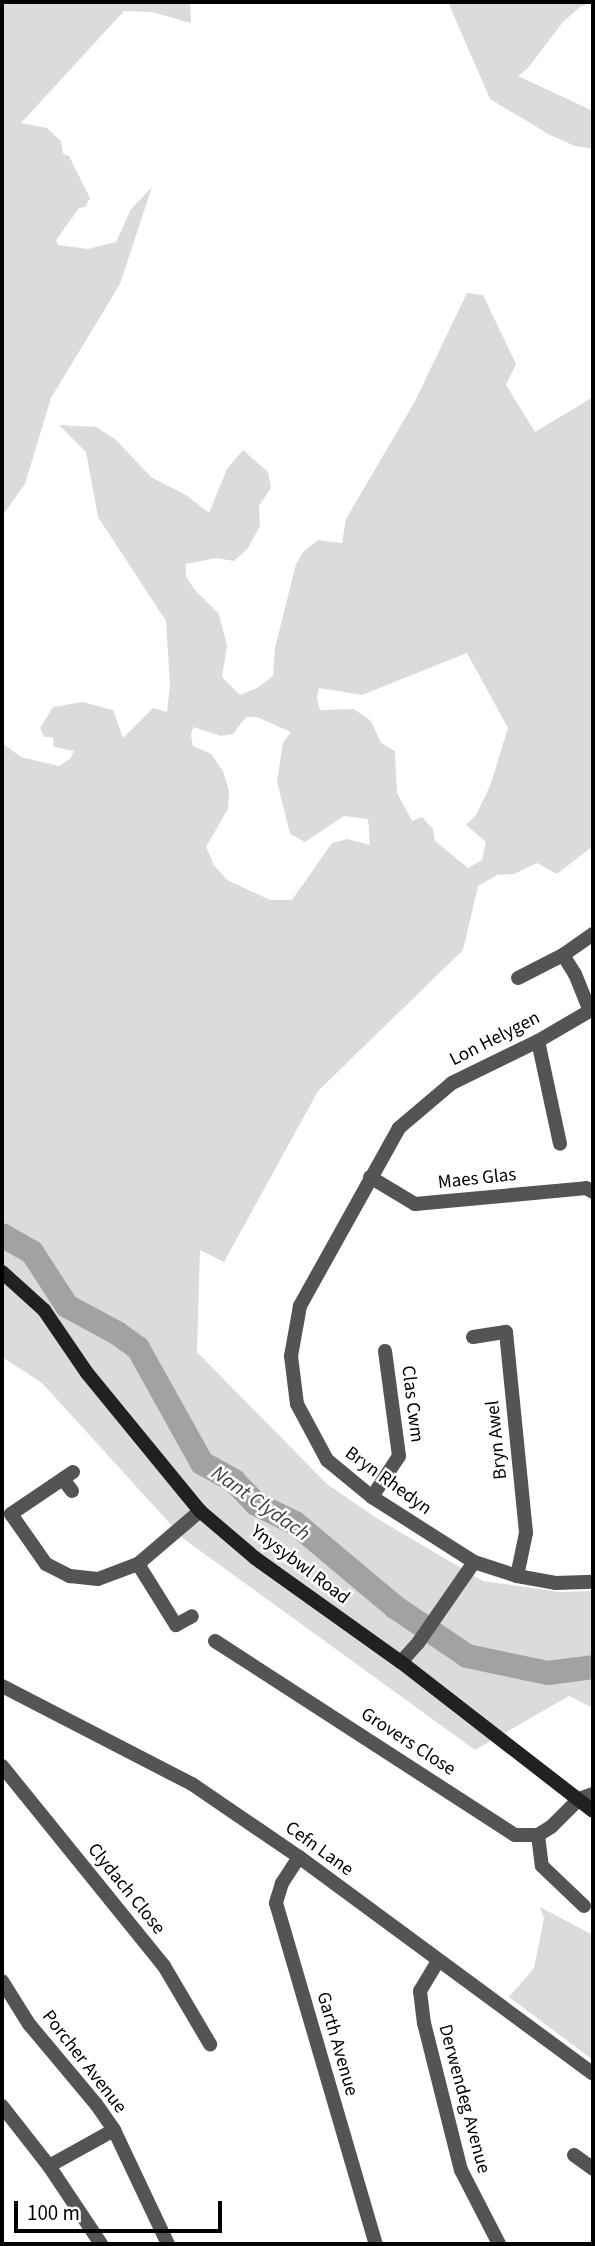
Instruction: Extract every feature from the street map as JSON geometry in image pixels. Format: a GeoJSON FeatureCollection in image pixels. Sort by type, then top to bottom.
{"type":"FeatureCollection","features":[{"type":"Feature","properties":{"kind":"main road","name":"Ynysybwl Road"},"geometry":{"type":"LineString","coordinates":[[2,1272],[44,1310],[87,1373],[200,1511],[255,1558],[401,1662],[593,1811]]}},
{"type":"Feature","properties":{"kind":"street"},"geometry":{"type":"LineString","coordinates":[[519,978],[563,955],[593,934]]}},
{"type":"Feature","properties":{"kind":"street"},"geometry":{"type":"LineString","coordinates":[[563,955],[592,1010]]}},
{"type":"Feature","properties":{"kind":"street","name":"Lon Helygen"},"geometry":{"type":"LineString","coordinates":[[370,1177],[399,1128],[452,1083],[538,1041],[592,1010]]}},
{"type":"Feature","properties":{"kind":"street"},"geometry":{"type":"LineString","coordinates":[[538,1041],[559,1144]]}},
{"type":"Feature","properties":{"kind":"street","name":"Maes Glas"},"geometry":{"type":"LineString","coordinates":[[370,1177],[415,1205],[586,1188],[593,1192]]}},
{"type":"Feature","properties":{"kind":"street","name":"Bryn Rhedyn"},"geometry":{"type":"LineString","coordinates":[[370,1177],[300,1306],[291,1356],[297,1404],[327,1460],[372,1497],[474,1562],[517,1576],[555,1583],[593,1582]]}},
{"type":"Feature","properties":{"kind":"street","name":"Bryn Awel"},"geometry":{"type":"LineString","coordinates":[[473,1337],[506,1332],[526,1533],[517,1576]]}},
{"type":"Feature","properties":{"kind":"street","name":"Clas Cwm"},"geometry":{"type":"LineString","coordinates":[[372,1497],[399,1456],[386,1351]]}},
{"type":"Feature","properties":{"kind":"street"},"geometry":{"type":"LineString","coordinates":[[70,1480],[6,1508],[46,1564],[70,1576],[98,1579],[138,1564],[200,1511]]}},
{"type":"Feature","properties":{"kind":"street"},"geometry":{"type":"LineString","coordinates":[[401,1662],[459,1587],[474,1562]]}},
{"type":"Feature","properties":{"kind":"street"},"geometry":{"type":"LineString","coordinates":[[138,1564],[176,1625],[192,1616]]}},
{"type":"Feature","properties":{"kind":"street","name":"Grovers Close"},"geometry":{"type":"LineString","coordinates":[[215,1641],[515,1835],[538,1835]]}},
{"type":"Feature","properties":{"kind":"street","name":"Cefn Lane"},"geometry":{"type":"LineString","coordinates":[[2,1686],[192,1784],[299,1857],[593,2074]]}},
{"type":"Feature","properties":{"kind":"street","name":"Clydach Close"},"geometry":{"type":"LineString","coordinates":[[2,1766],[164,1966],[209,2044]]}},
{"type":"Feature","properties":{"kind":"street"},"geometry":{"type":"LineString","coordinates":[[584,1906],[542,1866],[538,1835],[551,1827],[579,1800],[593,1794]]}},
{"type":"Feature","properties":{"kind":"street","name":"Garth Avenue"},"geometry":{"type":"LineString","coordinates":[[299,1857],[282,1883],[276,1903],[376,2244]]}},
{"type":"Feature","properties":{"kind":"street","name":"Derwendeg Avenue"},"geometry":{"type":"LineString","coordinates":[[438,1961],[420,1991],[424,2023],[461,2170],[499,2244]]}},
{"type":"Feature","properties":{"kind":"street","name":"Porcher Avenue"},"geometry":{"type":"LineString","coordinates":[[2,1981],[29,2024],[96,2104],[114,2130],[168,2244]]}},
{"type":"Feature","properties":{"kind":"street"},"geometry":{"type":"LineString","coordinates":[[2,2106],[49,2166],[100,2244]]}},
{"type":"Feature","properties":{"kind":"street"},"geometry":{"type":"LineString","coordinates":[[49,2166],[114,2130]]}},
{"type":"Feature","properties":{"kind":"street"},"geometry":{"type":"LineString","coordinates":[[574,2155],[593,2169]]}},
{"type":"Feature","properties":{"kind":"shaded area"},"geometry":{"type":"Polygon","coordinates":[[[2,2],[190,2],[191,23],[152,12],[124,11],[21,123],[47,128],[61,141],[63,154],[69,156],[90,198],[85,207],[79,208],[56,240],[58,245],[88,249],[116,242],[131,209],[152,187],[120,284],[51,398],[25,484],[2,516],[2,2]]]}},
{"type":"Feature","properties":{"kind":"shaded area"},"geometry":{"type":"Polygon","coordinates":[[[448,2],[593,2],[580,7],[563,22],[528,68],[518,76],[593,111],[593,149],[575,146],[550,135],[490,99],[448,2]]]}},
{"type":"Feature","properties":{"kind":"shaded area"},"geometry":{"type":"Polygon","coordinates":[[[467,293],[483,295],[516,364],[506,385],[535,432],[593,397],[593,846],[557,874],[537,863],[514,874],[497,875],[478,886],[463,950],[318,1091],[224,1262],[200,1250],[197,1352],[327,1484],[378,1519],[483,1581],[560,1592],[593,1591],[593,1708],[569,1696],[475,1750],[184,1539],[42,1383],[2,1357],[2,743],[21,757],[59,766],[70,759],[74,751],[54,747],[53,737],[44,737],[40,728],[53,707],[83,702],[113,710],[123,738],[153,708],[167,712],[170,685],[166,621],[98,517],[86,452],[59,425],[96,427],[115,439],[151,477],[186,495],[209,513],[227,469],[243,450],[268,472],[271,488],[259,506],[260,526],[248,548],[234,561],[216,558],[186,564],[186,576],[194,589],[219,614],[227,646],[222,677],[240,695],[257,688],[273,676],[275,648],[296,564],[303,552],[318,540],[342,543],[346,519],[415,401],[467,293]],[[467,653],[362,695],[319,688],[317,698],[320,710],[354,709],[371,721],[381,743],[395,751],[397,793],[412,821],[422,817],[433,829],[435,841],[468,868],[482,860],[486,842],[466,825],[476,815],[490,786],[508,728],[467,653]],[[246,717],[233,734],[221,736],[193,727],[193,746],[211,754],[223,771],[229,791],[228,809],[206,847],[214,865],[227,880],[270,900],[292,900],[332,843],[347,839],[370,845],[368,819],[344,816],[305,842],[290,834],[277,781],[283,743],[291,732],[257,717],[246,717]]]}},
{"type":"Feature","properties":{"kind":"shaded area"},"geometry":{"type":"Polygon","coordinates":[[[540,1907],[593,1935],[593,2060],[509,1997],[534,1968],[544,1918],[540,1907]]]}},
{"type":"Feature","properties":{"kind":"waterway","name":"Nant Clydach"},"geometry":{"type":"LineString","coordinates":[[2,1235],[32,1252],[67,1306],[117,1333],[138,1348],[202,1463],[234,1481],[256,1504],[295,1523],[395,1607],[467,1656],[548,1673],[593,1667]]}}]}
